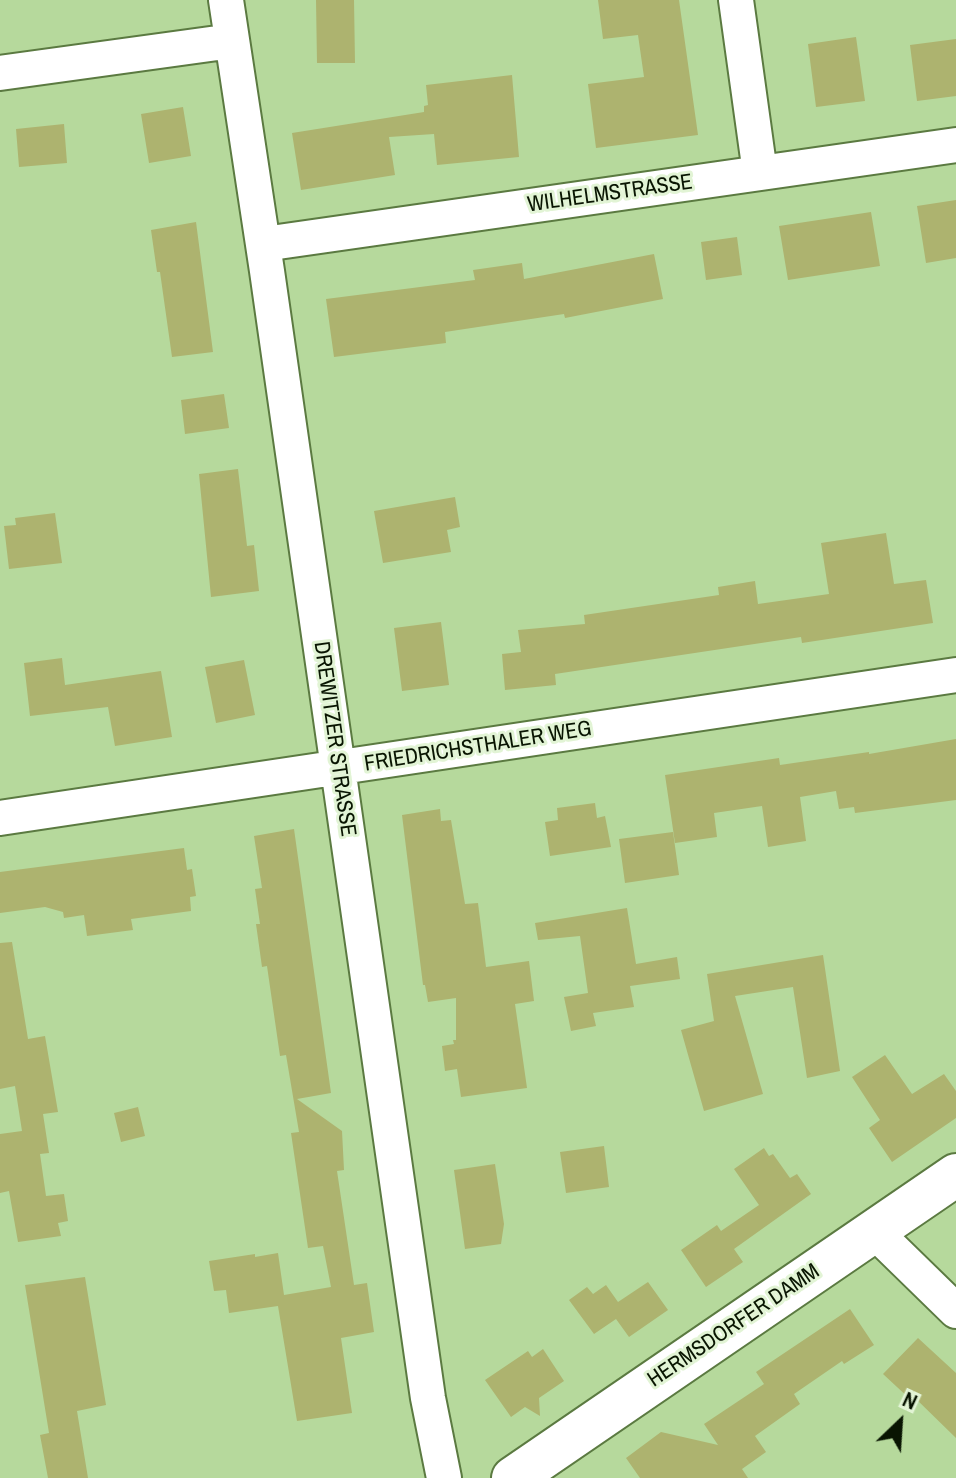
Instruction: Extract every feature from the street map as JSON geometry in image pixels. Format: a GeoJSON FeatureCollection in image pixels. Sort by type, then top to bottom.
{"type":"FeatureCollection","features":[{"type":"Feature","properties":{"kind":"main road","name":"HERMSDORFER DAMM"},"geometry":{"type":"LineString","coordinates":[[513,1478],[956,1175]]}},
{"type":"Feature","properties":{"kind":"street","name":"DREWITZER STRASSE"},"geometry":{"type":"LineString","coordinates":[[226,0],[264,244],[428,1398],[444,1478]]}},
{"type":"Feature","properties":{"kind":"street"},"geometry":{"type":"LineString","coordinates":[[736,0],[760,173]]}},
{"type":"Feature","properties":{"kind":"street"},"geometry":{"type":"LineString","coordinates":[[0,73],[232,41]]}},
{"type":"Feature","properties":{"kind":"street","name":"WILHELMSTRASSE"},"geometry":{"type":"LineString","coordinates":[[264,244],[956,145]]}},
{"type":"Feature","properties":{"kind":"street","name":"FRIEDRICHSTHALER WEG"},"geometry":{"type":"LineString","coordinates":[[0,818],[956,675]]}},
{"type":"Feature","properties":{"kind":"street"},"geometry":{"type":"LineString","coordinates":[[874,1231],[956,1311]]}},
{"type":"Feature","properties":{"kind":"building"},"geometry":{"type":"Polygon","coordinates":[[[316,0],[354,0],[355,63],[317,63],[316,0]]]}},
{"type":"Feature","properties":{"kind":"building"},"geometry":{"type":"Polygon","coordinates":[[[598,0],[679,0],[698,135],[596,148],[588,84],[644,77],[638,35],[603,39],[598,0]]]}},
{"type":"Feature","properties":{"kind":"building"},"geometry":{"type":"Polygon","coordinates":[[[856,37],[865,101],[816,107],[808,44],[856,37]]]}},
{"type":"Feature","properties":{"kind":"building"},"geometry":{"type":"Polygon","coordinates":[[[956,39],[956,96],[917,101],[910,45],[956,39]]]}},
{"type":"Feature","properties":{"kind":"building"},"geometry":{"type":"Polygon","coordinates":[[[512,75],[519,157],[437,165],[434,134],[389,137],[395,175],[301,190],[292,133],[424,112],[424,106],[428,105],[426,85],[512,75]]]}},
{"type":"Feature","properties":{"kind":"building"},"geometry":{"type":"Polygon","coordinates":[[[183,107],[191,156],[149,163],[141,114],[183,107]]]}},
{"type":"Feature","properties":{"kind":"building"},"geometry":{"type":"Polygon","coordinates":[[[64,124],[67,163],[19,167],[16,129],[64,124]]]}},
{"type":"Feature","properties":{"kind":"building"},"geometry":{"type":"Polygon","coordinates":[[[956,200],[956,258],[926,263],[917,206],[956,200]]]}},
{"type":"Feature","properties":{"kind":"building"},"geometry":{"type":"Polygon","coordinates":[[[871,212],[880,266],[788,280],[779,226],[871,212]]]}},
{"type":"Feature","properties":{"kind":"building"},"geometry":{"type":"Polygon","coordinates":[[[196,222],[213,352],[172,357],[151,230],[196,222]]]}},
{"type":"Feature","properties":{"kind":"building"},"geometry":{"type":"Polygon","coordinates":[[[737,237],[742,275],[706,280],[701,242],[737,237]]]}},
{"type":"Feature","properties":{"kind":"building"},"geometry":{"type":"Polygon","coordinates":[[[654,254],[663,299],[565,318],[564,314],[445,332],[446,343],[334,357],[326,299],[475,280],[473,270],[522,263],[524,279],[654,254]]]}},
{"type":"Feature","properties":{"kind":"building"},"geometry":{"type":"Polygon","coordinates":[[[224,394],[229,428],[185,434],[181,400],[224,394]]]}},
{"type":"Feature","properties":{"kind":"building"},"geometry":{"type":"Polygon","coordinates":[[[238,469],[247,546],[254,545],[259,591],[211,597],[199,474],[238,469]]]}},
{"type":"Feature","properties":{"kind":"building"},"geometry":{"type":"Polygon","coordinates":[[[455,497],[460,527],[447,530],[451,552],[383,563],[374,511],[455,497]]]}},
{"type":"Feature","properties":{"kind":"building"},"geometry":{"type":"Polygon","coordinates":[[[55,513],[62,563],[9,569],[4,526],[16,525],[15,518],[55,513]]]}},
{"type":"Feature","properties":{"kind":"building"},"geometry":{"type":"Polygon","coordinates":[[[886,533],[894,584],[926,580],[933,623],[802,643],[801,637],[555,674],[556,685],[505,690],[502,654],[521,652],[518,630],[585,624],[584,615],[719,595],[718,587],[755,581],[758,604],[829,594],[821,543],[886,533]]]}},
{"type":"Feature","properties":{"kind":"building"},"geometry":{"type":"Polygon","coordinates":[[[441,622],[449,685],[402,691],[394,628],[441,622]]]}},
{"type":"Feature","properties":{"kind":"building"},"geometry":{"type":"Polygon","coordinates":[[[62,658],[65,685],[161,671],[172,737],[115,746],[108,707],[30,716],[24,663],[62,658]]]}},
{"type":"Feature","properties":{"kind":"building"},"geometry":{"type":"Polygon","coordinates":[[[244,660],[255,715],[216,723],[205,667],[244,660]]]}},
{"type":"Feature","properties":{"kind":"building"},"geometry":{"type":"Polygon","coordinates":[[[956,739],[956,800],[855,813],[854,807],[839,809],[836,791],[800,797],[806,841],[768,847],[762,806],[714,813],[717,837],[675,843],[665,775],[779,758],[780,765],[869,754],[956,739]]]}},
{"type":"Feature","properties":{"kind":"building"},"geometry":{"type":"Polygon","coordinates":[[[595,803],[597,818],[605,816],[611,847],[550,856],[545,822],[558,820],[557,808],[595,803]]]}},
{"type":"Feature","properties":{"kind":"building"},"geometry":{"type":"Polygon","coordinates":[[[440,809],[441,821],[451,820],[465,904],[478,903],[486,967],[529,961],[534,1001],[515,1004],[527,1088],[461,1097],[457,1069],[445,1071],[442,1046],[454,1044],[453,1040],[456,1040],[456,998],[428,1002],[423,985],[402,815],[440,809]]]}},
{"type":"Feature","properties":{"kind":"building"},"geometry":{"type":"Polygon","coordinates":[[[294,829],[331,1093],[297,1099],[342,1131],[344,1170],[337,1171],[354,1285],[367,1283],[374,1332],[341,1338],[352,1413],[297,1421],[278,1306],[229,1313],[226,1290],[214,1291],[209,1261],[278,1253],[284,1295],[331,1287],[323,1246],[308,1248],[291,1133],[299,1132],[286,1055],[280,1056],[267,966],[262,967],[256,924],[260,924],[255,889],[262,888],[254,836],[294,829]]]}},
{"type":"Feature","properties":{"kind":"building"},"geometry":{"type":"Polygon","coordinates":[[[673,832],[679,875],[625,883],[619,839],[673,832]]]}},
{"type":"Feature","properties":{"kind":"building"},"geometry":{"type":"Polygon","coordinates":[[[184,848],[187,870],[192,869],[196,896],[190,897],[191,911],[131,919],[133,930],[87,936],[84,915],[64,918],[63,912],[45,907],[0,913],[0,872],[184,848]]]}},
{"type":"Feature","properties":{"kind":"building"},"geometry":{"type":"Polygon","coordinates":[[[627,908],[636,964],[677,957],[680,979],[630,986],[634,1007],[593,1013],[596,1026],[571,1031],[564,997],[588,993],[580,936],[538,940],[535,923],[627,908]]]}},
{"type":"Feature","properties":{"kind":"building"},"geometry":{"type":"Polygon","coordinates":[[[12,942],[28,1039],[45,1036],[58,1112],[43,1114],[49,1153],[40,1154],[46,1196],[64,1194],[68,1221],[58,1223],[61,1236],[18,1242],[9,1191],[0,1193],[0,1134],[22,1131],[15,1086],[0,1089],[0,943],[12,942]]]}},
{"type":"Feature","properties":{"kind":"building"},"geometry":{"type":"Polygon","coordinates":[[[823,955],[840,1071],[807,1078],[793,987],[735,996],[763,1094],[704,1111],[681,1030],[714,1021],[707,974],[823,955]]]}},
{"type":"Feature","properties":{"kind":"building"},"geometry":{"type":"Polygon","coordinates":[[[885,1055],[912,1094],[944,1074],[956,1091],[956,1118],[892,1162],[869,1128],[880,1120],[852,1077],[885,1055]]]}},
{"type":"Feature","properties":{"kind":"building"},"geometry":{"type":"Polygon","coordinates":[[[138,1107],[145,1136],[121,1142],[114,1113],[138,1107]]]}},
{"type":"Feature","properties":{"kind":"building"},"geometry":{"type":"Polygon","coordinates":[[[604,1146],[609,1187],[566,1193],[560,1152],[604,1146]]]}},
{"type":"Feature","properties":{"kind":"building"},"geometry":{"type":"Polygon","coordinates":[[[764,1148],[769,1156],[773,1154],[790,1178],[797,1174],[811,1194],[734,1249],[743,1262],[706,1287],[681,1250],[717,1225],[721,1231],[759,1205],[734,1169],[764,1148]]]}},
{"type":"Feature","properties":{"kind":"building"},"geometry":{"type":"Polygon","coordinates":[[[495,1164],[504,1224],[501,1244],[465,1249],[454,1170],[495,1164]]]}},
{"type":"Feature","properties":{"kind":"building"},"geometry":{"type":"Polygon","coordinates":[[[85,1277],[106,1405],[77,1411],[88,1478],[48,1478],[40,1435],[49,1433],[25,1285],[85,1277]]]}},
{"type":"Feature","properties":{"kind":"building"},"geometry":{"type":"Polygon","coordinates":[[[648,1282],[668,1310],[629,1337],[616,1319],[594,1334],[569,1300],[587,1287],[593,1294],[606,1285],[618,1302],[648,1282]]]}},
{"type":"Feature","properties":{"kind":"building"},"geometry":{"type":"Polygon","coordinates":[[[850,1309],[874,1345],[844,1364],[842,1361],[794,1394],[800,1404],[755,1436],[766,1452],[742,1469],[748,1478],[640,1478],[626,1458],[661,1432],[718,1445],[704,1424],[764,1384],[756,1372],[850,1309]]]}},
{"type":"Feature","properties":{"kind":"building"},"geometry":{"type":"Polygon","coordinates":[[[918,1338],[956,1373],[956,1438],[914,1397],[911,1400],[883,1374],[918,1338]]]}},
{"type":"Feature","properties":{"kind":"building"},"geometry":{"type":"Polygon","coordinates":[[[543,1349],[564,1381],[539,1398],[540,1416],[525,1407],[511,1417],[485,1380],[528,1351],[532,1357],[543,1349]]]}}]}
